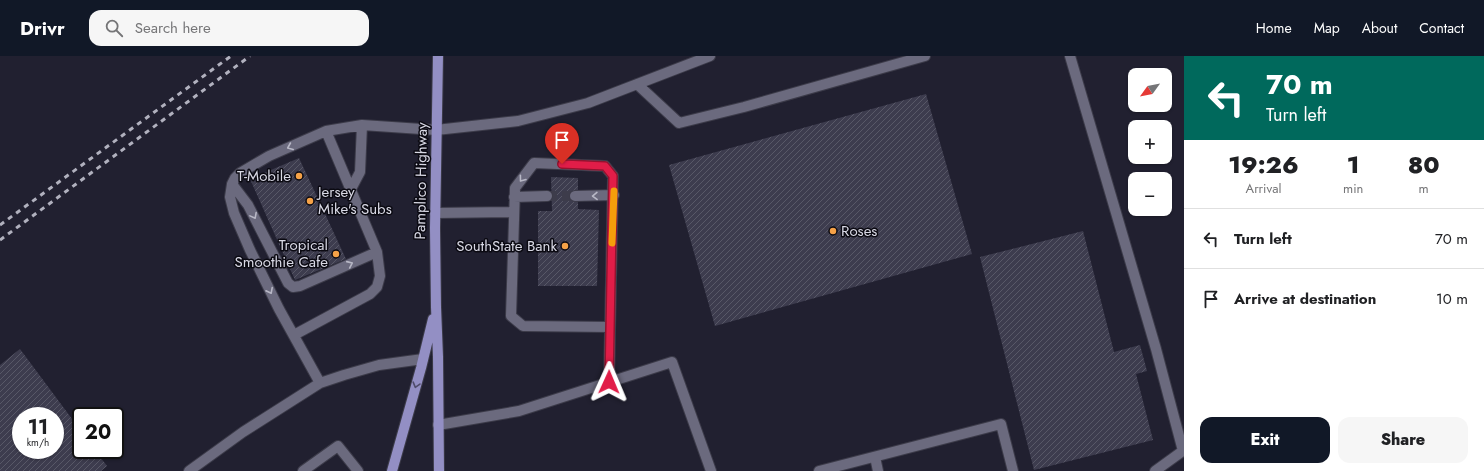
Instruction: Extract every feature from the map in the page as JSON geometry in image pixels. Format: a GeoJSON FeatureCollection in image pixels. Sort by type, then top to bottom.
{"type":"FeatureCollection","features":[{"type":"Feature","properties":{"kind":"main road","name":"Pamplico Highway"},"geometry":{"type":"LineString","coordinates":[[438,56],[435,213],[438,357],[438,471]]}},
{"type":"Feature","properties":{"kind":"main road","name":"Pamplico Highway"},"geometry":{"type":"LineString","coordinates":[[392,471],[436,307]]}},
{"type":"Feature","properties":{"kind":"street"},"geometry":{"type":"LineString","coordinates":[[320,383],[250,250],[234,213],[230,197],[232,184],[240,173],[269,156],[326,131],[362,125],[436,130],[518,121],[588,102],[710,56]]}},
{"type":"Feature","properties":{"kind":"street"},"geometry":{"type":"LineString","coordinates":[[637,84],[679,123],[744,107],[925,56]]}},
{"type":"Feature","properties":{"kind":"street"},"geometry":{"type":"LineString","coordinates":[[1070,56],[1156,349],[1183,451],[1156,471]]}},
{"type":"Feature","properties":{"kind":"street"},"geometry":{"type":"LineString","coordinates":[[351,189],[360,172],[362,125]]}},
{"type":"Feature","properties":{"kind":"street"},"geometry":{"type":"LineString","coordinates":[[294,335],[370,294],[377,287],[380,276],[377,252],[326,131]]}},
{"type":"Feature","properties":{"kind":"street"},"geometry":{"type":"LineString","coordinates":[[609,382],[614,195],[613,176],[605,166],[534,163],[515,188],[511,316],[523,326],[610,327]]}},
{"type":"Feature","properties":{"kind":"street"},"geometry":{"type":"LineString","coordinates":[[232,184],[248,205],[288,283],[293,287],[300,286],[377,252]]}},
{"type":"Feature","properties":{"kind":"street"},"geometry":{"type":"LineString","coordinates":[[575,196],[614,195]]}},
{"type":"Feature","properties":{"kind":"street"},"geometry":{"type":"LineString","coordinates":[[514,197],[547,196]]}},
{"type":"Feature","properties":{"kind":"street"},"geometry":{"type":"LineString","coordinates":[[435,213],[514,212]]}},
{"type":"Feature","properties":{"kind":"street"},"geometry":{"type":"LineString","coordinates":[[189,471],[243,432],[320,383],[379,365],[423,359]]}},
{"type":"Feature","properties":{"kind":"street"},"geometry":{"type":"LineString","coordinates":[[438,425],[519,411],[672,362],[710,471]]}},
{"type":"Feature","properties":{"kind":"street"},"geometry":{"type":"LineString","coordinates":[[819,471],[1001,424],[1013,471]]}},
{"type":"Feature","properties":{"kind":"street"},"geometry":{"type":"LineString","coordinates":[[303,471],[338,446],[358,471]]}},
{"type":"Feature","properties":{"kind":"street"},"geometry":{"type":"LineString","coordinates":[[875,457],[878,471]]}},
{"type":"Feature","properties":{"kind":"building"},"geometry":{"type":"Polygon","coordinates":[[[926,94],[972,254],[715,326],[669,165],[926,94]]]}},
{"type":"Feature","properties":{"kind":"building"},"geometry":{"type":"Polygon","coordinates":[[[299,158],[346,259],[295,280],[250,179],[299,158]]]}},
{"type":"Feature","properties":{"kind":"building"},"geometry":{"type":"Polygon","coordinates":[[[551,177],[578,178],[578,209],[599,210],[597,286],[538,286],[538,211],[552,211],[551,177]]]}},
{"type":"Feature","properties":{"kind":"building"},"geometry":{"type":"Polygon","coordinates":[[[1083,231],[1114,352],[1140,345],[1147,371],[1136,374],[1153,440],[1034,470],[980,257],[1083,231]]]}},
{"type":"Feature","properties":{"kind":"building"},"geometry":{"type":"Polygon","coordinates":[[[20,349],[63,407],[12,407],[12,459],[64,459],[64,408],[72,419],[72,459],[102,459],[107,466],[101,471],[0,471],[0,365],[20,349]]]}},
{"type":"Feature","properties":{"kind":"tunnel"},"geometry":{"type":"LineString","coordinates":[[547,196],[575,196]]}},
{"type":"Feature","properties":{"kind":"railway"},"geometry":{"type":"LineString","coordinates":[[0,225],[231,56]]}},
{"type":"Feature","properties":{"kind":"railway"},"geometry":{"type":"LineString","coordinates":[[0,240],[250,56]]}},
{"type":"Feature","properties":{"kind":"slow traffic"},"geometry":{"type":"LineString","coordinates":[[612,243],[614,191]]}},
{"type":"Feature","properties":{"kind":"place","name":"T-Mobile"},"geometry":{"type":"Point","coordinates":[299,176]}},
{"type":"Feature","properties":{"kind":"place","name":"Jersey Mike's Subs"},"geometry":{"type":"Point","coordinates":[310,201]}},
{"type":"Feature","properties":{"kind":"place","name":"Roses"},"geometry":{"type":"Point","coordinates":[833,231]}},
{"type":"Feature","properties":{"kind":"place","name":"SouthState Bank"},"geometry":{"type":"Point","coordinates":[565,246]}},
{"type":"Feature","properties":{"kind":"place","name":"Tropical Smoothie Cafe"},"geometry":{"type":"Point","coordinates":[336,254]}},
{"type":"Feature","properties":{"kind":"route"},"geometry":{"type":"LineString","coordinates":[[562,164],[605,166],[613,176],[614,195],[609,382]]}}]}
